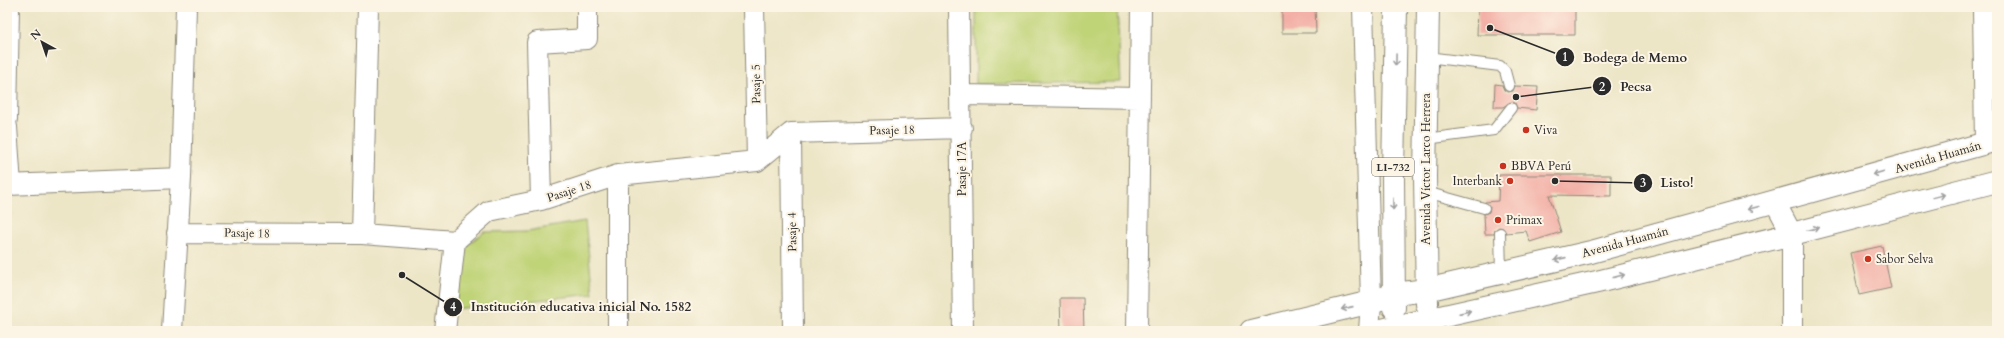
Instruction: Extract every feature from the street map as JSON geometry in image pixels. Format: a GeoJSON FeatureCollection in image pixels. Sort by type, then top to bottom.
{"type":"FeatureCollection","features":[{"type":"Feature","properties":{"kind":"main road","name":"LI-732"},"geometry":{"type":"LineString","coordinates":[[1387,330],[1395,294],[1393,175],[1396,7]]}},
{"type":"Feature","properties":{"kind":"main road","name":"Avenida Víctor Larco Herrera"},"geometry":{"type":"LineString","coordinates":[[1427,326],[1426,139],[1428,7]]}},
{"type":"Feature","properties":{"kind":"main road"},"geometry":{"type":"LineString","coordinates":[[1396,30],[1428,30]]}},
{"type":"Feature","properties":{"kind":"main road","name":"Avenida Huamán"},"geometry":{"type":"LineString","coordinates":[[1250,331],[1371,302],[1395,294],[1426,290],[1591,252],[1991,142]]}},
{"type":"Feature","properties":{"kind":"main road"},"geometry":{"type":"LineString","coordinates":[[1393,175],[1426,184]]}},
{"type":"Feature","properties":{"kind":"main road"},"geometry":{"type":"LineString","coordinates":[[1387,330],[1427,326],[1997,181]]}},
{"type":"Feature","properties":{"kind":"main road"},"geometry":{"type":"LineString","coordinates":[[1591,252],[1597,282]]}},
{"type":"Feature","properties":{"kind":"street"},"geometry":{"type":"LineString","coordinates":[[7,119],[9,7]]}},
{"type":"Feature","properties":{"kind":"street"},"geometry":{"type":"LineString","coordinates":[[172,331],[180,178],[186,7]]}},
{"type":"Feature","properties":{"kind":"street"},"geometry":{"type":"LineString","coordinates":[[362,234],[368,7]]}},
{"type":"Feature","properties":{"kind":"street"},"geometry":{"type":"LineString","coordinates":[[541,200],[537,42],[586,39],[587,7]]}},
{"type":"Feature","properties":{"kind":"street","name":"Pasaje 5"},"geometry":{"type":"LineString","coordinates":[[754,7],[757,161]]}},
{"type":"Feature","properties":{"kind":"street","name":"Pasaje 17A"},"geometry":{"type":"LineString","coordinates":[[959,7],[962,128],[963,331]]}},
{"type":"Feature","properties":{"kind":"street"},"geometry":{"type":"LineString","coordinates":[[1137,331],[1141,7]]}},
{"type":"Feature","properties":{"kind":"street"},"geometry":{"type":"LineString","coordinates":[[1363,7],[1371,302],[1369,331]]}},
{"type":"Feature","properties":{"kind":"street"},"geometry":{"type":"LineString","coordinates":[[1983,7],[1991,142]]}},
{"type":"Feature","properties":{"kind":"street"},"geometry":{"type":"LineString","coordinates":[[961,95],[1140,98]]}},
{"type":"Feature","properties":{"kind":"street"},"geometry":{"type":"LineString","coordinates":[[7,127],[9,185],[180,178]]}},
{"type":"Feature","properties":{"kind":"street","name":"Pasaje 18"},"geometry":{"type":"LineString","coordinates":[[791,133],[962,128]]}},
{"type":"Feature","properties":{"kind":"street"},"geometry":{"type":"LineString","coordinates":[[757,161],[791,133]]}},
{"type":"Feature","properties":{"kind":"street","name":"Pasaje 4"},"geometry":{"type":"LineString","coordinates":[[791,133],[793,331]]}},
{"type":"Feature","properties":{"kind":"street","name":"Pasaje 18"},"geometry":{"type":"LineString","coordinates":[[177,232],[362,234],[455,241],[489,212],[541,200],[618,175],[757,161]]}},
{"type":"Feature","properties":{"kind":"street"},"geometry":{"type":"LineString","coordinates":[[618,175],[618,331]]}},
{"type":"Feature","properties":{"kind":"street"},"geometry":{"type":"LineString","coordinates":[[1775,202],[1792,234],[1792,331]]}},
{"type":"Feature","properties":{"kind":"street"},"geometry":{"type":"LineString","coordinates":[[445,331],[455,241]]}},
{"type":"Feature","properties":{"kind":"lane"},"geometry":{"type":"LineString","coordinates":[[1427,58],[1500,66],[1505,71],[1509,86]]}},
{"type":"Feature","properties":{"kind":"lane"},"geometry":{"type":"LineString","coordinates":[[1426,139],[1494,130],[1511,108]]}},
{"type":"Feature","properties":{"kind":"lane"},"geometry":{"type":"LineString","coordinates":[[1426,184],[1484,208]]}},
{"type":"Feature","properties":{"kind":"lane"},"geometry":{"type":"LineString","coordinates":[[1500,233],[1501,272]]}},
{"type":"Feature","properties":{"kind":"green space"},"geometry":{"type":"Polygon","coordinates":[[[976,7],[1117,7],[1121,82],[976,84],[976,7]]]}},
{"type":"Feature","properties":{"kind":"green space"},"geometry":{"type":"Polygon","coordinates":[[[585,221],[593,294],[454,309],[463,248],[484,232],[527,231],[585,221]]]}},
{"type":"Feature","properties":{"kind":"building"},"geometry":{"type":"Polygon","coordinates":[[[1282,7],[1315,7],[1316,33],[1282,33],[1282,7]]]}},
{"type":"Feature","properties":{"kind":"building"},"geometry":{"type":"Polygon","coordinates":[[[1478,7],[1575,7],[1575,35],[1477,35],[1478,7]]]}},
{"type":"Feature","properties":{"kind":"building"},"geometry":{"type":"Polygon","coordinates":[[[1495,84],[1502,85],[1504,90],[1508,92],[1513,91],[1515,86],[1538,87],[1536,110],[1517,108],[1515,103],[1511,102],[1503,107],[1494,107],[1495,84]]]}},
{"type":"Feature","properties":{"kind":"building"},"geometry":{"type":"Polygon","coordinates":[[[1499,175],[1611,175],[1611,196],[1549,195],[1561,232],[1530,242],[1526,231],[1506,233],[1503,228],[1499,227],[1495,230],[1494,234],[1485,234],[1484,214],[1489,212],[1490,207],[1485,202],[1498,201],[1499,175]]]}},
{"type":"Feature","properties":{"kind":"building"},"geometry":{"type":"Polygon","coordinates":[[[1882,246],[1891,288],[1859,295],[1850,253],[1882,246]]]}},
{"type":"Feature","properties":{"kind":"building"},"geometry":{"type":"Polygon","coordinates":[[[1060,298],[1083,298],[1084,331],[1061,331],[1060,298]]]}},
{"type":"Feature","properties":{"kind":"place","name":"Bodega de Memo"},"geometry":{"type":"Point","coordinates":[1490,28]}},
{"type":"Feature","properties":{"kind":"place","name":"Pecsa"},"geometry":{"type":"Point","coordinates":[1516,97]}},
{"type":"Feature","properties":{"kind":"place","name":"Viva"},"geometry":{"type":"Point","coordinates":[1526,130]}},
{"type":"Feature","properties":{"kind":"place","name":"BBVA Perú"},"geometry":{"type":"Point","coordinates":[1503,166]}},
{"type":"Feature","properties":{"kind":"place","name":"Interbank"},"geometry":{"type":"Point","coordinates":[1510,181]}},
{"type":"Feature","properties":{"kind":"place","name":"Listo!"},"geometry":{"type":"Point","coordinates":[1555,181]}},
{"type":"Feature","properties":{"kind":"place","name":"Primax"},"geometry":{"type":"Point","coordinates":[1498,220]}},
{"type":"Feature","properties":{"kind":"place","name":"Sabor Selva"},"geometry":{"type":"Point","coordinates":[1868,259]}},
{"type":"Feature","properties":{"kind":"place","name":"Institución educativa inicial No. 1582"},"geometry":{"type":"Point","coordinates":[402,275]}}]}
